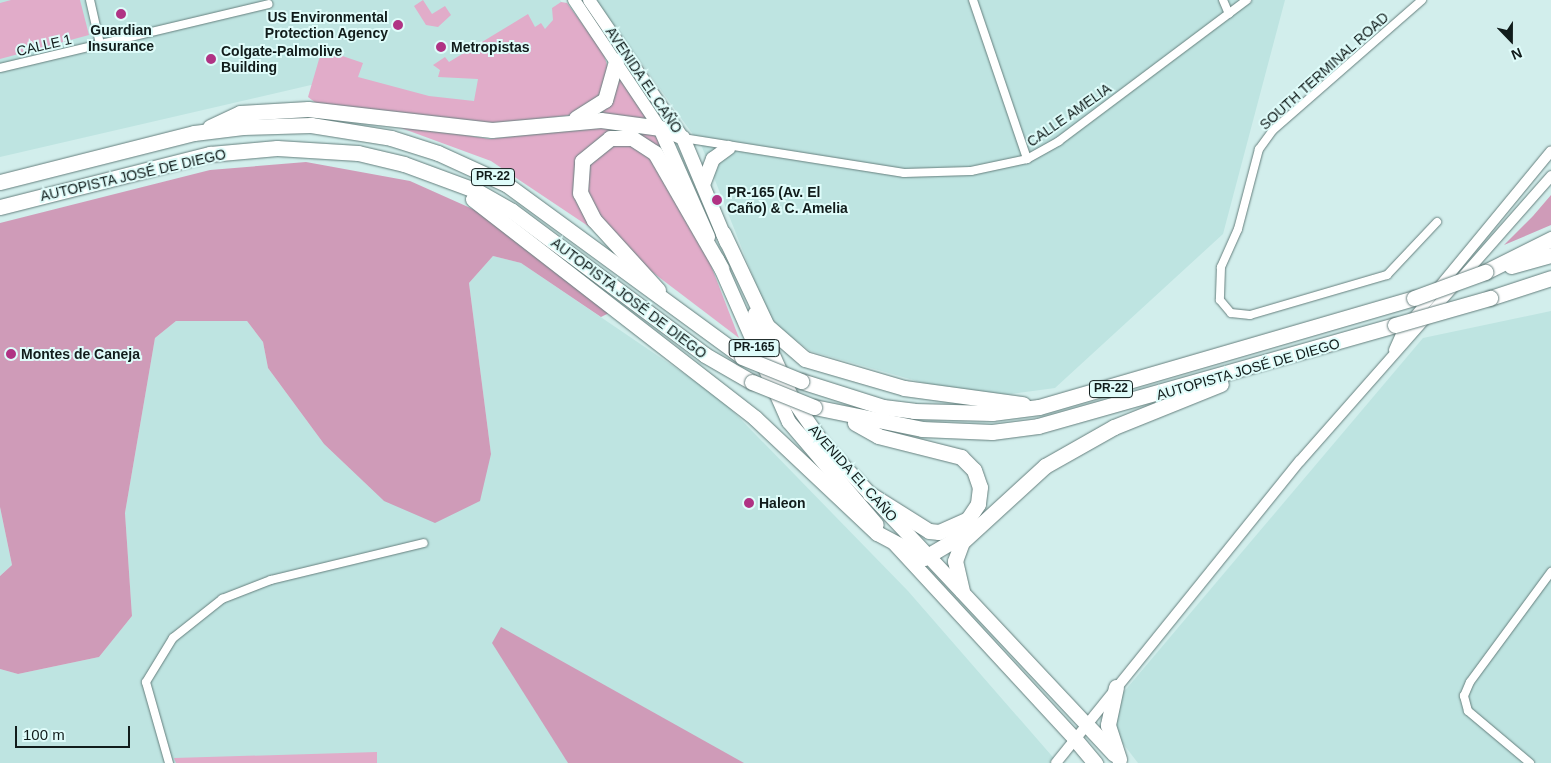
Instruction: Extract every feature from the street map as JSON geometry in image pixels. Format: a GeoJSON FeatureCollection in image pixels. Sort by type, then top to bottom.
{"type":"FeatureCollection","features":[{"type":"Feature","properties":{"kind":"highway"},"geometry":{"type":"LineString","coordinates":[[558,124],[588,113],[605,100],[616,61]]}},
{"type":"Feature","properties":{"kind":"highway"},"geometry":{"type":"LineString","coordinates":[[194,133],[240,114],[281,110],[370,113],[492,130],[620,120],[660,128],[683,138]]}},
{"type":"Feature","properties":{"kind":"highway","name":"AUTOPISTA JOSÉ DE DIEGO"},"geometry":{"type":"LineString","coordinates":[[0,182],[194,133],[311,125],[391,138],[438,153],[526,196],[669,305],[742,356],[801,381],[883,407],[914,411],[992,413],[1039,407],[1414,298],[1485,272],[1551,255]]}},
{"type":"Feature","properties":{"kind":"highway","name":"AVENIDA EL CAÑO"},"geometry":{"type":"LineString","coordinates":[[660,128],[677,158],[721,268],[789,422],[892,541],[1095,763]]}},
{"type":"Feature","properties":{"kind":"highway"},"geometry":{"type":"LineString","coordinates":[[669,305],[585,206],[578,175],[582,161],[595,146],[625,137],[644,143],[655,153],[721,268]]}},
{"type":"Feature","properties":{"kind":"highway","name":"AVENIDA EL CAÑO"},"geometry":{"type":"LineString","coordinates":[[683,138],[704,185],[760,328],[800,412],[870,494],[1121,761]]}},
{"type":"Feature","properties":{"kind":"highway"},"geometry":{"type":"LineString","coordinates":[[704,185],[714,160],[728,148]]}},
{"type":"Feature","properties":{"kind":"highway","name":"AUTOPISTA JOSÉ DE DIEGO"},"geometry":{"type":"LineString","coordinates":[[0,207],[210,154],[252,149],[358,152],[450,182],[512,211],[705,355],[752,382],[842,416],[922,429],[992,432],[1084,417],[1490,298],[1551,278]]}},
{"type":"Feature","properties":{"kind":"highway"},"geometry":{"type":"LineString","coordinates":[[450,182],[515,227],[755,418],[877,533],[918,558],[930,557],[971,530],[1070,449],[1114,427],[1189,400],[1255,367]]}},
{"type":"Feature","properties":{"kind":"highway"},"geometry":{"type":"LineString","coordinates":[[723,233],[770,329],[805,359],[904,388],[1039,407]]}},
{"type":"Feature","properties":{"kind":"highway","name":"AUTOPISTA JOSÉ DE DIEGO"},"geometry":{"type":"LineString","coordinates":[[1485,272],[1551,239]]}},
{"type":"Feature","properties":{"kind":"highway"},"geometry":{"type":"LineString","coordinates":[[842,416],[878,436],[961,457],[974,470],[980,487],[978,504],[968,520],[939,532],[929,531],[870,494]]}},
{"type":"Feature","properties":{"kind":"highway"},"geometry":{"type":"LineString","coordinates":[[962,591],[956,555],[971,530]]}},
{"type":"Feature","properties":{"kind":"highway"},"geometry":{"type":"LineString","coordinates":[[1116,687],[1108,725],[1121,761]]}},
{"type":"Feature","properties":{"kind":"main road","name":"AVENIDA EL CAÑO"},"geometry":{"type":"LineString","coordinates":[[574,0],[660,128]]}},
{"type":"Feature","properties":{"kind":"main road","name":"AVENIDA EL CAÑO"},"geometry":{"type":"LineString","coordinates":[[589,0],[683,138]]}},
{"type":"Feature","properties":{"kind":"street"},"geometry":{"type":"LineString","coordinates":[[90,0],[100,44]]}},
{"type":"Feature","properties":{"kind":"street"},"geometry":{"type":"LineString","coordinates":[[973,0],[1027,159]]}},
{"type":"Feature","properties":{"kind":"street"},"geometry":{"type":"LineString","coordinates":[[1223,0],[1229,14]]}},
{"type":"Feature","properties":{"kind":"street","name":"CALLE AMELIA"},"geometry":{"type":"LineString","coordinates":[[683,138],[728,148],[904,173],[971,172],[1027,159],[1059,140],[1247,0]]}},
{"type":"Feature","properties":{"kind":"street","name":"SOUTH TERMINAL ROAD"},"geometry":{"type":"LineString","coordinates":[[1422,0],[1273,130],[1259,148],[1238,230],[1221,267],[1220,300],[1231,313],[1250,315],[1386,275],[1437,222]]}},
{"type":"Feature","properties":{"kind":"street","name":"CALLE 1"},"geometry":{"type":"LineString","coordinates":[[0,68],[268,4]]}},
{"type":"Feature","properties":{"kind":"street"},"geometry":{"type":"LineString","coordinates":[[1056,763],[1074,738],[1393,351],[1402,332],[1551,151]]}},
{"type":"Feature","properties":{"kind":"street"},"geometry":{"type":"LineString","coordinates":[[1393,351],[1412,338],[1551,176]]}},
{"type":"Feature","properties":{"kind":"street"},"geometry":{"type":"LineString","coordinates":[[169,763],[146,682],[173,638],[222,599],[272,580],[424,543]]}},
{"type":"Feature","properties":{"kind":"street"},"geometry":{"type":"LineString","coordinates":[[1530,763],[1468,711],[1464,696],[1470,682],[1551,572]]}},
{"type":"Feature","properties":{"kind":"shaded area"},"geometry":{"type":"Polygon","coordinates":[[[0,0],[560,0],[606,63],[490,116],[311,85],[0,157],[0,0]]]}},
{"type":"Feature","properties":{"kind":"shaded area"},"geometry":{"type":"Polygon","coordinates":[[[11,0],[80,0],[89,35],[0,59],[0,3],[11,0]]]}},
{"type":"Feature","properties":{"kind":"shaded area"},"geometry":{"type":"Polygon","coordinates":[[[423,0],[432,14],[445,6],[451,15],[438,27],[426,25],[414,6],[423,0]]]}},
{"type":"Feature","properties":{"kind":"shaded area"},"geometry":{"type":"Polygon","coordinates":[[[596,0],[1285,0],[1223,234],[1055,388],[1004,395],[956,392],[810,351],[770,320],[702,147],[596,0]]]}},
{"type":"Feature","properties":{"kind":"shaded area"},"geometry":{"type":"Polygon","coordinates":[[[561,2],[567,3],[603,52],[610,74],[608,90],[579,114],[491,125],[320,106],[308,97],[322,49],[363,63],[358,77],[429,96],[474,101],[478,79],[438,77],[440,70],[433,65],[445,57],[449,62],[528,14],[535,27],[541,23],[545,29],[553,20],[552,8],[561,2]]]}},
{"type":"Feature","properties":{"kind":"shaded area"},"geometry":{"type":"Polygon","coordinates":[[[620,73],[649,120],[601,114],[615,94],[620,73]]]}},
{"type":"Feature","properties":{"kind":"shaded area"},"geometry":{"type":"Polygon","coordinates":[[[382,121],[489,139],[607,125],[653,132],[681,178],[628,134],[576,170],[597,232],[491,161],[382,121]]]}},
{"type":"Feature","properties":{"kind":"shaded area"},"geometry":{"type":"Polygon","coordinates":[[[628,143],[646,150],[695,224],[739,338],[639,262],[586,200],[589,160],[607,146],[628,143]]]}},
{"type":"Feature","properties":{"kind":"shaded area"},"geometry":{"type":"Polygon","coordinates":[[[306,162],[410,181],[495,219],[609,313],[601,317],[521,263],[493,256],[469,283],[491,454],[480,501],[435,523],[384,501],[324,444],[268,368],[263,342],[247,321],[176,321],[155,338],[125,513],[132,616],[99,657],[18,674],[0,669],[0,576],[12,565],[0,507],[0,223],[210,170],[306,162]]]}},
{"type":"Feature","properties":{"kind":"shaded area"},"geometry":{"type":"Polygon","coordinates":[[[1551,195],[1551,225],[1504,245],[1533,216],[1551,195]]]}},
{"type":"Feature","properties":{"kind":"shaded area"},"geometry":{"type":"Polygon","coordinates":[[[493,256],[521,263],[720,398],[908,591],[1058,763],[0,763],[0,669],[18,674],[99,657],[132,616],[125,513],[155,338],[176,321],[247,321],[263,342],[268,368],[324,444],[384,501],[491,454],[469,283],[493,256]]]}},
{"type":"Feature","properties":{"kind":"shaded area"},"geometry":{"type":"Polygon","coordinates":[[[1551,311],[1551,763],[1138,763],[1114,732],[1122,694],[1423,338],[1551,311]]]}},
{"type":"Feature","properties":{"kind":"shaded area"},"geometry":{"type":"Polygon","coordinates":[[[0,507],[12,565],[0,576],[0,507]]]}},
{"type":"Feature","properties":{"kind":"shaded area"},"geometry":{"type":"Polygon","coordinates":[[[501,627],[744,763],[568,763],[492,643],[501,627]]]}},
{"type":"Feature","properties":{"kind":"shaded area"},"geometry":{"type":"Polygon","coordinates":[[[377,752],[377,763],[176,763],[174,758],[377,752]]]}},
{"type":"Feature","properties":{"kind":"place","name":"Guardian Insurance"},"geometry":{"type":"Point","coordinates":[121,14]}},
{"type":"Feature","properties":{"kind":"place","name":"US Environmental Protection Agency"},"geometry":{"type":"Point","coordinates":[398,25]}},
{"type":"Feature","properties":{"kind":"place","name":"Metropistas"},"geometry":{"type":"Point","coordinates":[441,47]}},
{"type":"Feature","properties":{"kind":"place","name":"Colgate-Palmolive Building"},"geometry":{"type":"Point","coordinates":[211,59]}},
{"type":"Feature","properties":{"kind":"place","name":"PR-165 (Av. El Caño) & C. Amelia"},"geometry":{"type":"Point","coordinates":[717,200]}},
{"type":"Feature","properties":{"kind":"place","name":"Montes de Caneja"},"geometry":{"type":"Point","coordinates":[11,354]}},
{"type":"Feature","properties":{"kind":"place","name":"Haleon"},"geometry":{"type":"Point","coordinates":[749,503]}}]}
